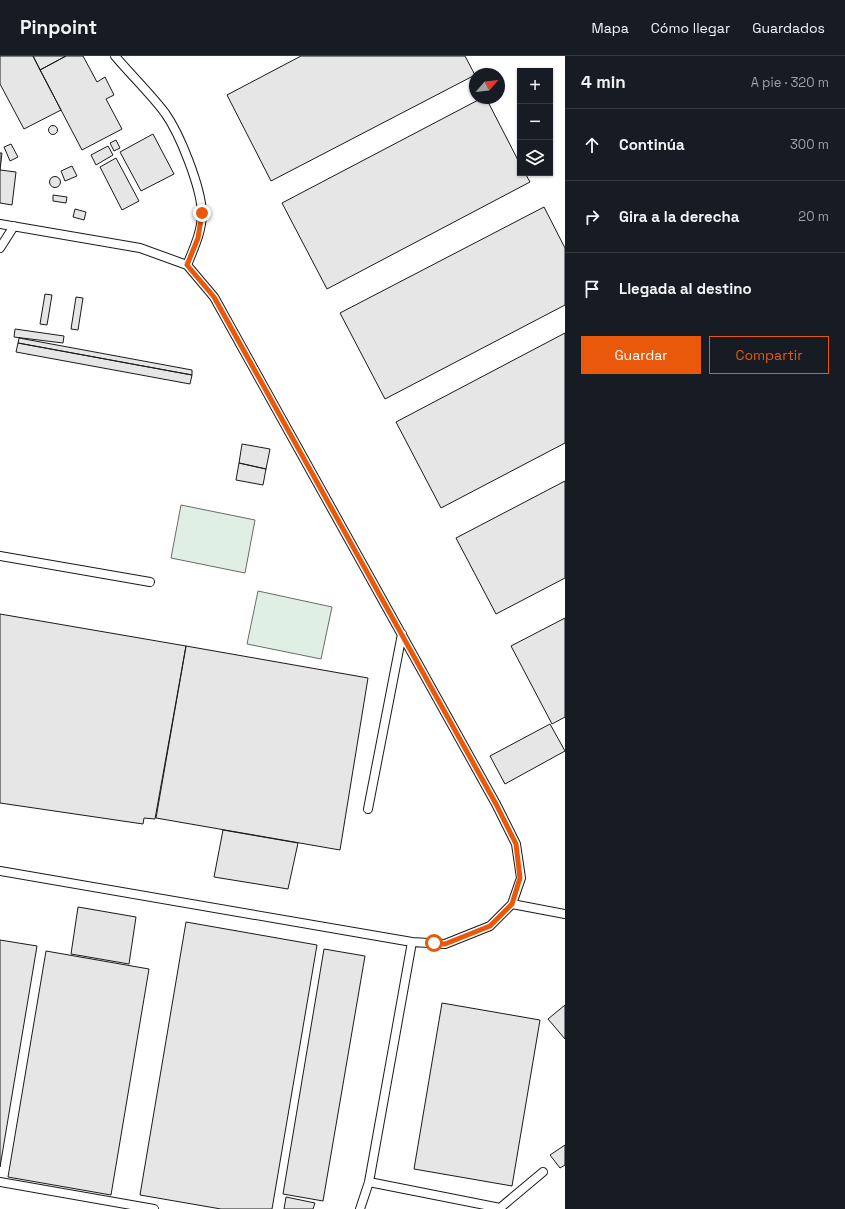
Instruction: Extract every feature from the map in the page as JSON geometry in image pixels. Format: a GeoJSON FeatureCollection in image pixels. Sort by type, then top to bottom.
{"type":"FeatureCollection","features":[{"type":"Feature","properties":{"kind":"lane"},"geometry":{"type":"LineString","coordinates":[[115,56],[166,114],[186,153],[197,187],[202,213],[198,238],[187,265]]}},
{"type":"Feature","properties":{"kind":"lane"},"geometry":{"type":"LineString","coordinates":[[0,224],[140,248],[187,265],[214,297],[496,804],[516,844],[520,878],[512,904],[490,926],[445,944],[412,942],[0,871]]}},
{"type":"Feature","properties":{"kind":"lane"},"geometry":{"type":"LineString","coordinates":[[0,248],[14,226]]}},
{"type":"Feature","properties":{"kind":"lane"},"geometry":{"type":"LineString","coordinates":[[0,556],[150,582]]}},
{"type":"Feature","properties":{"kind":"lane"},"geometry":{"type":"LineString","coordinates":[[368,809],[402,634]]}},
{"type":"Feature","properties":{"kind":"lane"},"geometry":{"type":"LineString","coordinates":[[512,904],[565,914]]}},
{"type":"Feature","properties":{"kind":"lane"},"geometry":{"type":"LineString","coordinates":[[360,1209],[369,1182],[412,942]]}},
{"type":"Feature","properties":{"kind":"lane"},"geometry":{"type":"LineString","coordinates":[[369,1182],[500,1209],[543,1172]]}},
{"type":"Feature","properties":{"kind":"lane"},"geometry":{"type":"LineString","coordinates":[[0,1182],[154,1209]]}},
{"type":"Feature","properties":{"kind":"green space"},"geometry":{"type":"Polygon","coordinates":[[[181,505],[255,520],[245,573],[171,558],[181,505]]]}},
{"type":"Feature","properties":{"kind":"green space"},"geometry":{"type":"Polygon","coordinates":[[[258,591],[332,607],[321,659],[247,644],[258,591]]]}},
{"type":"Feature","properties":{"kind":"building"},"geometry":{"type":"Polygon","coordinates":[[[0,56],[33,56],[61,110],[24,129],[0,84],[0,56]]]}},
{"type":"Feature","properties":{"kind":"building"},"geometry":{"type":"Polygon","coordinates":[[[33,56],[66,56],[40,70],[33,56]]]}},
{"type":"Feature","properties":{"kind":"building"},"geometry":{"type":"Polygon","coordinates":[[[66,56],[83,56],[97,82],[105,77],[114,95],[106,99],[122,129],[82,150],[40,70],[66,56]]]}},
{"type":"Feature","properties":{"kind":"building"},"geometry":{"type":"Polygon","coordinates":[[[301,56],[465,56],[471,68],[469,68],[469,78],[271,181],[227,95],[301,56]]]}},
{"type":"Feature","properties":{"kind":"building"},"geometry":{"type":"Polygon","coordinates":[[[471,104],[489,104],[517,158],[517,176],[527,176],[530,182],[327,289],[282,203],[471,104]]]}},
{"type":"Feature","properties":{"kind":"building"},"geometry":{"type":"Polygon","coordinates":[[[51,126],[55,126],[57,130],[55,134],[51,134],[49,132],[49,128],[51,126]]]}},
{"type":"Feature","properties":{"kind":"building"},"geometry":{"type":"Polygon","coordinates":[[[153,134],[174,174],[141,191],[120,152],[153,134]]]}},
{"type":"Feature","properties":{"kind":"building"},"geometry":{"type":"Polygon","coordinates":[[[116,140],[120,148],[114,151],[110,143],[116,140]]]}},
{"type":"Feature","properties":{"kind":"building"},"geometry":{"type":"Polygon","coordinates":[[[11,144],[18,157],[10,161],[4,147],[11,144]]]}},
{"type":"Feature","properties":{"kind":"building"},"geometry":{"type":"Polygon","coordinates":[[[108,146],[113,155],[96,165],[91,155],[108,146]]]}},
{"type":"Feature","properties":{"kind":"building"},"geometry":{"type":"Polygon","coordinates":[[[0,153],[2,153],[0,170],[0,153]]]}},
{"type":"Feature","properties":{"kind":"building"},"geometry":{"type":"Polygon","coordinates":[[[116,158],[139,201],[122,210],[100,167],[116,158]]]}},
{"type":"Feature","properties":{"kind":"building"},"geometry":{"type":"Polygon","coordinates":[[[72,166],[77,176],[65,181],[61,171],[72,166]]]}},
{"type":"Feature","properties":{"kind":"building"},"geometry":{"type":"Polygon","coordinates":[[[0,170],[16,172],[12,205],[0,203],[0,170]]]}},
{"type":"Feature","properties":{"kind":"building"},"geometry":{"type":"Polygon","coordinates":[[[55,176],[59,178],[61,182],[59,186],[55,188],[51,186],[49,182],[51,178],[55,176]]]}},
{"type":"Feature","properties":{"kind":"building"},"geometry":{"type":"Polygon","coordinates":[[[53,195],[67,197],[66,203],[53,201],[53,195]]]}},
{"type":"Feature","properties":{"kind":"building"},"geometry":{"type":"Polygon","coordinates":[[[544,207],[565,248],[565,305],[385,399],[340,313],[544,207]]]}},
{"type":"Feature","properties":{"kind":"building"},"geometry":{"type":"Polygon","coordinates":[[[75,209],[86,212],[84,220],[73,217],[75,209]]]}},
{"type":"Feature","properties":{"kind":"building"},"geometry":{"type":"Polygon","coordinates":[[[45,294],[52,295],[47,325],[40,324],[45,294]]]}},
{"type":"Feature","properties":{"kind":"building"},"geometry":{"type":"Polygon","coordinates":[[[76,297],[83,298],[78,330],[71,329],[76,297]]]}},
{"type":"Feature","properties":{"kind":"building"},"geometry":{"type":"Polygon","coordinates":[[[15,329],[64,336],[63,343],[14,337],[15,329]]]}},
{"type":"Feature","properties":{"kind":"building"},"geometry":{"type":"Polygon","coordinates":[[[565,333],[565,443],[441,508],[396,422],[565,333]]]}},
{"type":"Feature","properties":{"kind":"building"},"geometry":{"type":"Polygon","coordinates":[[[19,338],[192,370],[192,375],[18,343],[19,338]]]}},
{"type":"Feature","properties":{"kind":"building"},"geometry":{"type":"Polygon","coordinates":[[[18,343],[192,375],[190,384],[16,352],[18,343]]]}},
{"type":"Feature","properties":{"kind":"building"},"geometry":{"type":"Polygon","coordinates":[[[242,444],[270,449],[266,469],[239,463],[242,444]]]}},
{"type":"Feature","properties":{"kind":"building"},"geometry":{"type":"Polygon","coordinates":[[[239,463],[266,469],[263,485],[236,480],[239,463]]]}},
{"type":"Feature","properties":{"kind":"building"},"geometry":{"type":"Polygon","coordinates":[[[565,481],[565,578],[496,614],[456,538],[565,481]]]}},
{"type":"Feature","properties":{"kind":"building"},"geometry":{"type":"Polygon","coordinates":[[[0,614],[186,646],[155,819],[144,818],[143,824],[0,803],[0,614]]]}},
{"type":"Feature","properties":{"kind":"building"},"geometry":{"type":"Polygon","coordinates":[[[565,618],[565,717],[552,724],[511,646],[565,618]]]}},
{"type":"Feature","properties":{"kind":"building"},"geometry":{"type":"Polygon","coordinates":[[[186,646],[368,678],[340,850],[156,818],[186,646]]]}},
{"type":"Feature","properties":{"kind":"building"},"geometry":{"type":"Polygon","coordinates":[[[550,724],[565,751],[505,784],[490,756],[550,724]]]}},
{"type":"Feature","properties":{"kind":"building"},"geometry":{"type":"Polygon","coordinates":[[[223,830],[298,843],[288,889],[214,877],[223,830]]]}},
{"type":"Feature","properties":{"kind":"building"},"geometry":{"type":"Polygon","coordinates":[[[78,907],[136,917],[129,964],[71,954],[78,907]]]}},
{"type":"Feature","properties":{"kind":"building"},"geometry":{"type":"Polygon","coordinates":[[[186,922],[317,945],[272,1209],[221,1209],[140,1195],[186,922]]]}},
{"type":"Feature","properties":{"kind":"building"},"geometry":{"type":"Polygon","coordinates":[[[0,940],[37,946],[0,1167],[0,940]]]}},
{"type":"Feature","properties":{"kind":"building"},"geometry":{"type":"Polygon","coordinates":[[[324,949],[365,956],[323,1201],[283,1194],[324,949]]]}},
{"type":"Feature","properties":{"kind":"building"},"geometry":{"type":"Polygon","coordinates":[[[46,951],[149,969],[111,1195],[8,1177],[46,951]]]}},
{"type":"Feature","properties":{"kind":"building"},"geometry":{"type":"Polygon","coordinates":[[[442,1003],[540,1020],[512,1186],[414,1169],[442,1003]]]}},
{"type":"Feature","properties":{"kind":"building"},"geometry":{"type":"Polygon","coordinates":[[[565,1005],[565,1039],[548,1019],[565,1005]]]}},
{"type":"Feature","properties":{"kind":"building"},"geometry":{"type":"Polygon","coordinates":[[[565,1145],[565,1165],[560,1168],[550,1155],[565,1145]]]}},
{"type":"Feature","properties":{"kind":"building"},"geometry":{"type":"Polygon","coordinates":[[[286,1197],[315,1203],[313,1209],[284,1209],[286,1197]]]}},
{"type":"Feature","properties":{"kind":"route"},"geometry":{"type":"LineString","coordinates":[[202,213],[198,238],[187,265],[214,297],[496,804],[516,844],[520,878],[512,904],[490,926],[445,944],[434,943]]}}]}
